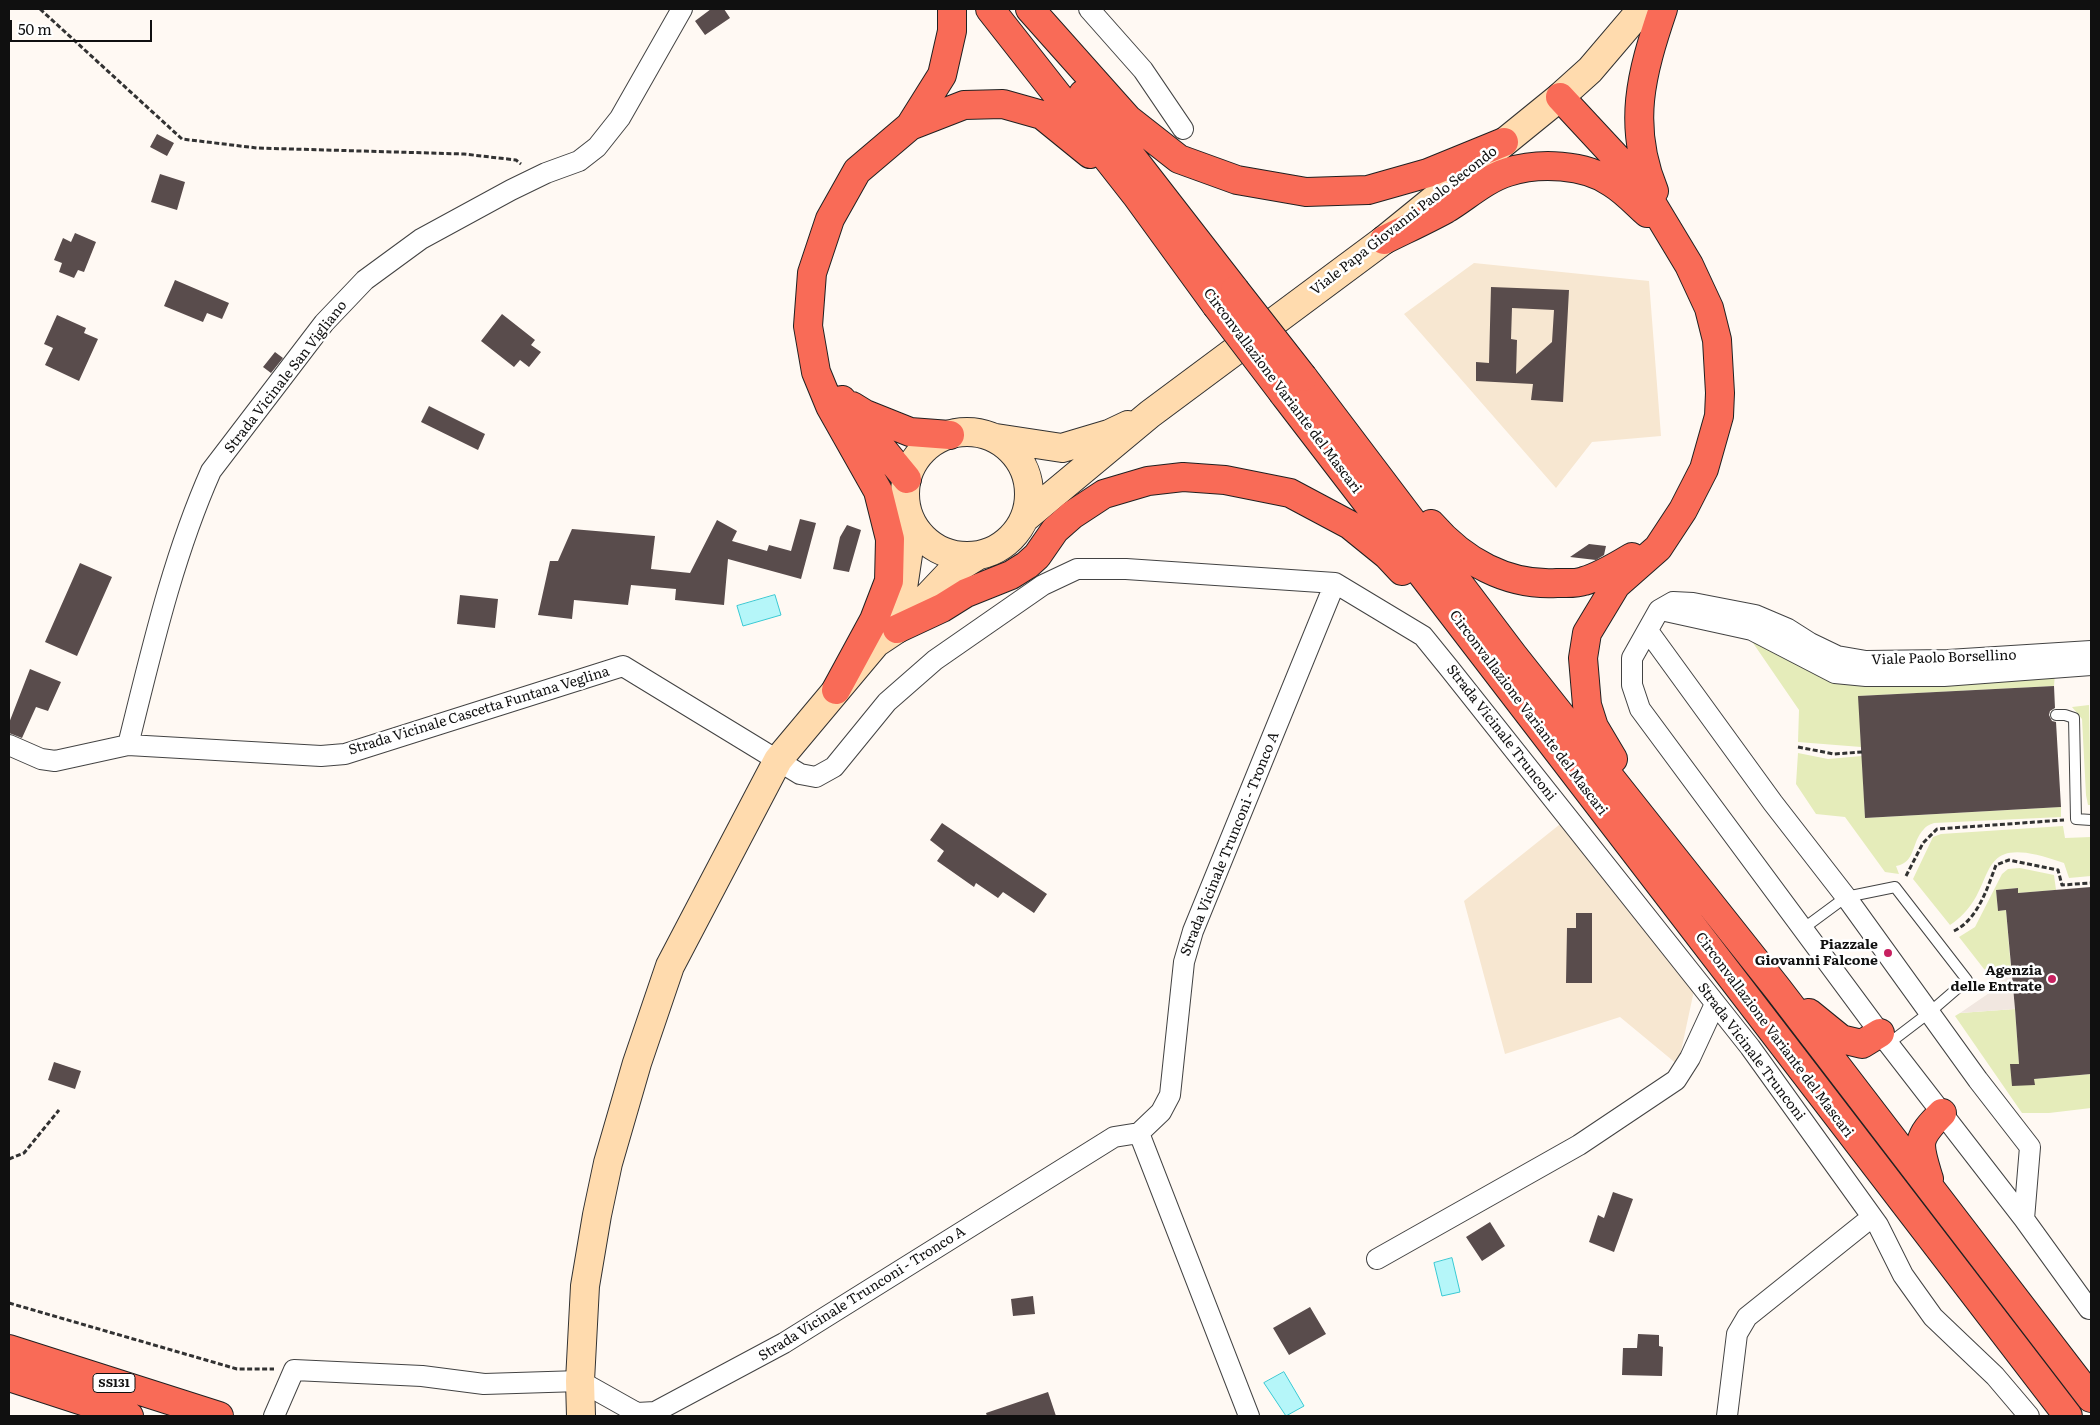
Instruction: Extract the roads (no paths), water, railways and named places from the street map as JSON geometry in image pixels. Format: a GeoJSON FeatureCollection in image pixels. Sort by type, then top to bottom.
{"type":"FeatureCollection","features":[{"type":"Feature","properties":{"kind":"highway"},"geometry":{"type":"LineString","coordinates":[[836,690],[874,620],[889,581],[890,539],[878,491],[830,406],[816,372],[808,326],[812,273],[830,219],[857,171],[910,126],[942,75],[952,31],[952,9]]}},
{"type":"Feature","properties":{"kind":"highway","name":"Circonvallazione Variante del Mascari"},"geometry":{"type":"LineString","coordinates":[[990,9],[1136,195],[1225,298]]}},
{"type":"Feature","properties":{"kind":"highway","name":"Circonvallazione Variante del Mascari"},"geometry":{"type":"LineString","coordinates":[[1018,9],[1225,298],[1293,385],[1513,655],[1777,988],[2091,1398]]}},
{"type":"Feature","properties":{"kind":"highway"},"geometry":{"type":"LineString","coordinates":[[1030,9],[1128,119],[1179,159],[1238,180],[1306,192],[1368,190],[1428,173],[1504,142]]}},
{"type":"Feature","properties":{"kind":"highway"},"geometry":{"type":"LineString","coordinates":[[1663,9],[1649,50],[1641,84],[1638,119],[1644,166],[1673,239]]}},
{"type":"Feature","properties":{"kind":"highway"},"geometry":{"type":"LineString","coordinates":[[1560,97],[1639,182],[1689,265],[1714,325],[1720,393],[1715,434],[1704,469],[1683,510],[1670,526],[1658,548],[1616,585],[1587,633],[1583,658],[1587,706],[1594,727],[1613,759],[1716,911]]}},
{"type":"Feature","properties":{"kind":"highway"},"geometry":{"type":"LineString","coordinates":[[910,126],[964,105],[1003,104],[1027,111],[1042,116],[1065,133],[1136,195]]}},
{"type":"Feature","properties":{"kind":"highway"},"geometry":{"type":"LineString","coordinates":[[1384,240],[1446,209],[1477,188],[1507,172],[1552,166],[1591,172],[1612,182],[1673,239]]}},
{"type":"Feature","properties":{"kind":"highway"},"geometry":{"type":"LineString","coordinates":[[808,326],[829,377],[842,400],[907,479]]}},
{"type":"Feature","properties":{"kind":"highway"},"geometry":{"type":"LineString","coordinates":[[1293,385],[1447,542],[1492,573],[1538,584],[1582,582],[1625,561],[1670,526]]}},
{"type":"Feature","properties":{"kind":"highway","name":"Circonvallazione Variante del Mascari"},"geometry":{"type":"LineString","coordinates":[[1293,385],[1498,675],[2068,1416]]}},
{"type":"Feature","properties":{"kind":"highway"},"geometry":{"type":"LineString","coordinates":[[842,400],[865,414],[910,432],[950,435]]}},
{"type":"Feature","properties":{"kind":"highway"},"geometry":{"type":"LineString","coordinates":[[887,636],[942,608],[966,593],[1011,575],[1027,565],[1037,556],[1061,525],[1072,515],[1104,494],[1148,481],[1184,478],[1225,480],[1290,493],[1350,525],[1387,555],[1498,675]]}},
{"type":"Feature","properties":{"kind":"highway"},"geometry":{"type":"LineString","coordinates":[[1777,988],[1841,1039],[1862,1044],[1884,1038]]}},
{"type":"Feature","properties":{"kind":"highway"},"geometry":{"type":"LineString","coordinates":[[1933,1192],[1919,1148],[1925,1130],[1942,1113]]}},
{"type":"Feature","properties":{"kind":"highway","name":"SS131"},"geometry":{"type":"LineString","coordinates":[[9,1349],[219,1416]]}},
{"type":"Feature","properties":{"kind":"highway","name":"SS131"},"geometry":{"type":"LineString","coordinates":[[9,1377],[129,1416]]}},
{"type":"Feature","properties":{"kind":"main road","name":"Viale Papa Giovanni Paolo Secondo"},"geometry":{"type":"LineString","coordinates":[[1025,518],[1150,414],[1384,240],[1560,97],[1590,70],[1642,9]]}},
{"type":"Feature","properties":{"kind":"main road","name":"Viale Papa Giovanni Paolo Secondo"},"geometry":{"type":"LineString","coordinates":[[989,436],[1062,448],[1109,434],[1150,414]]}},
{"type":"Feature","properties":{"kind":"main road"},"geometry":{"type":"LineString","coordinates":[[581,1416],[580,1381],[586,1286],[597,1215],[608,1163],[637,1063],[670,966],[778,760],[836,690],[951,572],[977,556],[997,549],[1006,543],[1020,528],[1029,505],[1027,477],[1013,452],[989,436],[977,433],[950,435],[938,440],[918,456],[907,479],[905,498],[909,517],[909,548],[903,588],[887,636]]}},
{"type":"Feature","properties":{"kind":"main road"},"geometry":{"type":"LineString","coordinates":[[909,517],[922,537],[939,549],[953,555],[977,556]]}},
{"type":"Feature","properties":{"kind":"street","name":"Strada Vicinale San Vigliano"},"geometry":{"type":"LineString","coordinates":[[128,745],[163,605],[211,472],[324,323],[365,280],[421,239],[538,177],[579,161],[598,147],[620,118],[682,9]]}},
{"type":"Feature","properties":{"kind":"street"},"geometry":{"type":"LineString","coordinates":[[1089,9],[1143,70],[1183,129]]}},
{"type":"Feature","properties":{"kind":"street","name":"Strada Vicinale Trunconi"},"geometry":{"type":"LineString","coordinates":[[778,760],[800,774],[816,777],[834,767],[887,702],[935,660],[1043,585],[1077,569],[1126,569],[1335,583],[1423,636],[1750,1047],[1872,1217],[1903,1275],[1933,1317],[1994,1376],[2029,1416]]}},
{"type":"Feature","properties":{"kind":"street","name":"Strada Vicinale Trunconi - Tronco A"},"geometry":{"type":"LineString","coordinates":[[580,1381],[637,1415],[655,1412],[784,1344],[1114,1137],[1139,1132],[1161,1112],[1170,1095],[1184,962],[1193,931],[1335,583]]}},
{"type":"Feature","properties":{"kind":"street","name":"Viale Paolo Borsellino"},"geometry":{"type":"LineString","coordinates":[[1659,610],[1673,602],[1693,603],[1755,615],[1788,629],[1810,643],[1837,656],[1866,661],[1948,660],[2091,651]]}},
{"type":"Feature","properties":{"kind":"street"},"geometry":{"type":"LineString","coordinates":[[1659,610],[1632,658],[1632,685],[1640,709],[1884,1038],[2024,1219],[2089,1309]]}},
{"type":"Feature","properties":{"kind":"street","name":"Viale Paolo Borsellino"},"geometry":{"type":"LineString","coordinates":[[1659,610],[1752,630],[1835,673],[1866,676],[1944,676],[2091,665]]}},
{"type":"Feature","properties":{"kind":"street"},"geometry":{"type":"LineString","coordinates":[[1648,631],[1773,803],[1846,897],[2030,1147],[2024,1219]]}},
{"type":"Feature","properties":{"kind":"street","name":"Strada Vicinale Cascetta Funtana Veglina"},"geometry":{"type":"LineString","coordinates":[[9,745],[41,759],[55,761],[128,745],[321,756],[345,754],[623,666],[778,760]]}},
{"type":"Feature","properties":{"kind":"street"},"geometry":{"type":"LineString","coordinates":[[1377,1259],[1579,1145],[1676,1080],[1690,1058],[1715,1004]]}},
{"type":"Feature","properties":{"kind":"street"},"geometry":{"type":"LineString","coordinates":[[1139,1132],[1249,1416]]}},
{"type":"Feature","properties":{"kind":"street"},"geometry":{"type":"LineString","coordinates":[[1727,1416],[1737,1334],[1747,1317],[1872,1217]]}},
{"type":"Feature","properties":{"kind":"street"},"geometry":{"type":"LineString","coordinates":[[274,1416],[294,1370],[422,1376],[484,1384],[580,1381]]}},
{"type":"Feature","properties":{"kind":"lane"},"geometry":{"type":"LineString","coordinates":[[2056,715],[2074,718],[2076,819],[2091,820]]}},
{"type":"Feature","properties":{"kind":"lane"},"geometry":{"type":"LineString","coordinates":[[1804,928],[1846,897],[1896,887],[1967,980],[1930,1012],[1884,1038]]}},
{"type":"Feature","properties":{"kind":"water"},"geometry":{"type":"Polygon","coordinates":[[[775,595],[781,615],[743,626],[737,606],[775,595]]]}},
{"type":"Feature","properties":{"kind":"water"},"geometry":{"type":"Polygon","coordinates":[[[1452,1258],[1460,1292],[1442,1296],[1434,1263],[1452,1258]]]}},
{"type":"Feature","properties":{"kind":"water"},"geometry":{"type":"Polygon","coordinates":[[[1284,1372],[1304,1406],[1286,1416],[1264,1383],[1284,1372]]]}},
{"type":"Feature","properties":{"kind":"place","name":"Piazzale Giovanni Falcone"},"geometry":{"type":"Point","coordinates":[1888,953]}},
{"type":"Feature","properties":{"kind":"place","name":"Agenzia delle Entrate"},"geometry":{"type":"Point","coordinates":[2052,979]}}]}
